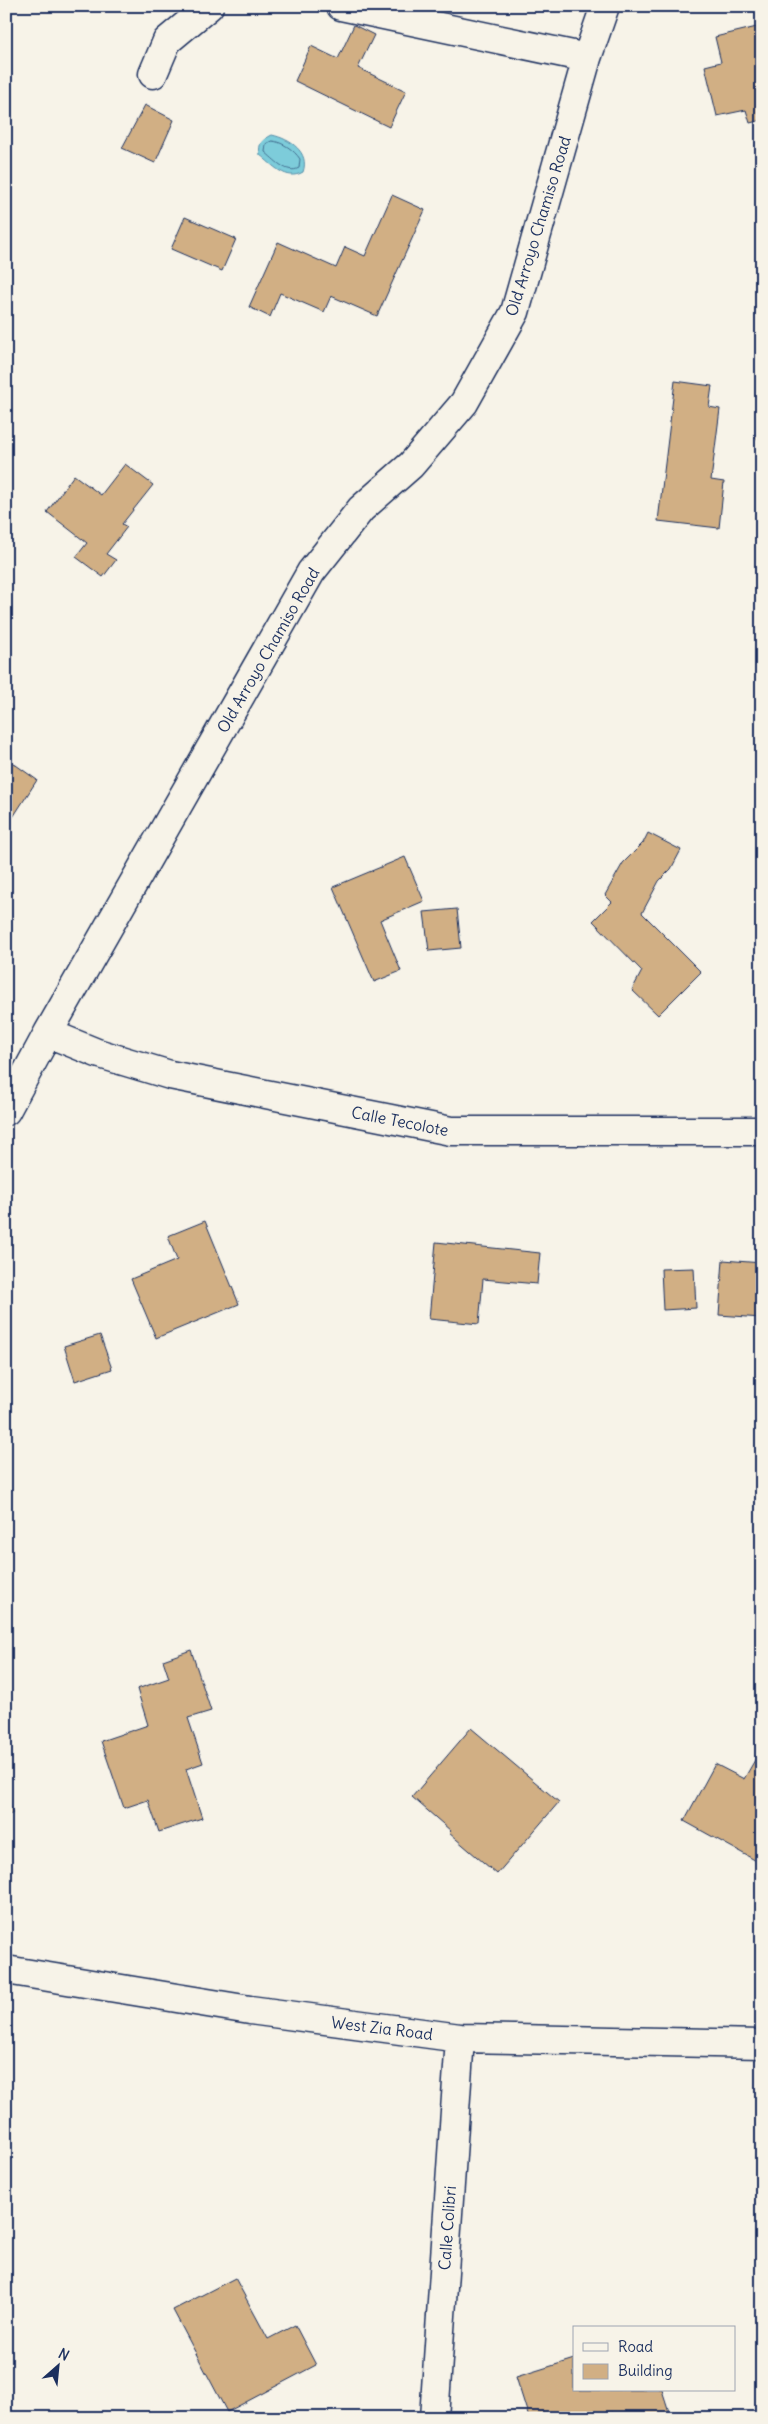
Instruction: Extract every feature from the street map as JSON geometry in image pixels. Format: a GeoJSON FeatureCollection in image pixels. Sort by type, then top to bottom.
{"type":"FeatureCollection","features":[{"type":"Feature","properties":{"kind":"street"},"geometry":{"type":"LineString","coordinates":[[153,74],[167,41],[208,6]]}},
{"type":"Feature","properties":{"kind":"street"},"geometry":{"type":"LineString","coordinates":[[341,6],[587,58]]}},
{"type":"Feature","properties":{"kind":"street","name":"Old Arroyo Chamiso Road"},"geometry":{"type":"LineString","coordinates":[[6,1111],[48,1033],[311,572],[360,509],[411,465],[468,397],[515,312],[587,58],[605,6]]}},
{"type":"Feature","properties":{"kind":"street","name":"Calle Tecolote"},"geometry":{"type":"LineString","coordinates":[[48,1033],[97,1053],[170,1075],[451,1131],[762,1131]]}},
{"type":"Feature","properties":{"kind":"street","name":"West Zia Road"},"geometry":{"type":"LineString","coordinates":[[6,1970],[250,2010],[460,2038],[762,2044]]}},
{"type":"Feature","properties":{"kind":"street","name":"Calle Colibri"},"geometry":{"type":"LineString","coordinates":[[434,2418],[460,2038]]}},
{"type":"Feature","properties":{"kind":"water"},"geometry":{"type":"Polygon","coordinates":[[[272,135],[292,143],[297,148],[304,158],[303,172],[297,175],[285,174],[260,155],[262,142],[272,135]]]}},
{"type":"Feature","properties":{"kind":"building"},"geometry":{"type":"Polygon","coordinates":[[[354,25],[374,35],[358,68],[406,91],[389,127],[295,81],[311,46],[338,59],[354,25]]]}},
{"type":"Feature","properties":{"kind":"building"},"geometry":{"type":"Polygon","coordinates":[[[761,26],[762,120],[750,123],[746,110],[717,116],[705,66],[721,62],[715,37],[761,26]]]}},
{"type":"Feature","properties":{"kind":"building"},"geometry":{"type":"Polygon","coordinates":[[[145,105],[174,120],[155,163],[122,148],[145,105]]]}},
{"type":"Feature","properties":{"kind":"building"},"geometry":{"type":"Polygon","coordinates":[[[392,195],[425,210],[377,316],[331,296],[324,312],[280,293],[270,317],[249,307],[278,242],[336,268],[345,247],[365,256],[392,195]]]}},
{"type":"Feature","properties":{"kind":"building"},"geometry":{"type":"Polygon","coordinates":[[[185,217],[236,239],[222,271],[171,249],[185,217]]]}},
{"type":"Feature","properties":{"kind":"building"},"geometry":{"type":"Polygon","coordinates":[[[675,381],[712,386],[709,407],[720,409],[711,480],[724,482],[719,528],[658,521],[675,381]]]}},
{"type":"Feature","properties":{"kind":"building"},"geometry":{"type":"Polygon","coordinates":[[[762,425],[762,442],[755,438],[762,425]]]}},
{"type":"Feature","properties":{"kind":"building"},"geometry":{"type":"Polygon","coordinates":[[[125,464],[153,485],[122,524],[127,527],[106,554],[116,560],[103,577],[76,557],[87,543],[47,512],[74,475],[101,495],[125,464]]]}},
{"type":"Feature","properties":{"kind":"building"},"geometry":{"type":"Polygon","coordinates":[[[6,758],[37,780],[6,828],[6,758]]]}},
{"type":"Feature","properties":{"kind":"building"},"geometry":{"type":"Polygon","coordinates":[[[648,833],[681,850],[671,869],[659,881],[642,913],[701,972],[658,1015],[632,990],[642,971],[593,921],[612,902],[605,895],[623,863],[643,843],[648,833]]]}},
{"type":"Feature","properties":{"kind":"building"},"geometry":{"type":"Polygon","coordinates":[[[405,857],[424,901],[380,920],[401,971],[374,982],[333,887],[405,857]]]}},
{"type":"Feature","properties":{"kind":"building"},"geometry":{"type":"Polygon","coordinates":[[[457,909],[461,948],[429,951],[424,912],[457,909]]]}},
{"type":"Feature","properties":{"kind":"building"},"geometry":{"type":"Polygon","coordinates":[[[205,1221],[239,1304],[156,1338],[131,1279],[177,1260],[168,1236],[205,1221]]]}},
{"type":"Feature","properties":{"kind":"building"},"geometry":{"type":"Polygon","coordinates":[[[436,1242],[540,1253],[537,1284],[483,1279],[479,1324],[429,1319],[436,1242]]]}},
{"type":"Feature","properties":{"kind":"building"},"geometry":{"type":"Polygon","coordinates":[[[723,1260],[762,1263],[762,1318],[719,1315],[723,1260]]]}},
{"type":"Feature","properties":{"kind":"building"},"geometry":{"type":"Polygon","coordinates":[[[694,1268],[696,1308],[663,1310],[661,1269],[694,1268]]]}},
{"type":"Feature","properties":{"kind":"building"},"geometry":{"type":"Polygon","coordinates":[[[100,1335],[112,1369],[75,1381],[64,1346],[100,1335]]]}},
{"type":"Feature","properties":{"kind":"building"},"geometry":{"type":"Polygon","coordinates":[[[191,1650],[211,1711],[188,1718],[203,1763],[186,1769],[202,1818],[159,1832],[148,1800],[124,1808],[101,1741],[148,1725],[137,1689],[169,1678],[163,1660],[191,1650]]]}},
{"type":"Feature","properties":{"kind":"building"},"geometry":{"type":"Polygon","coordinates":[[[471,1728],[559,1802],[497,1874],[449,1833],[451,1831],[412,1797],[471,1728]]]}},
{"type":"Feature","properties":{"kind":"building"},"geometry":{"type":"Polygon","coordinates":[[[759,1753],[762,1755],[762,1864],[684,1821],[715,1764],[744,1779],[759,1753]]]}},
{"type":"Feature","properties":{"kind":"building"},"geometry":{"type":"Polygon","coordinates":[[[6,1774],[12,1814],[6,1815],[6,1774]]]}},
{"type":"Feature","properties":{"kind":"building"},"geometry":{"type":"Polygon","coordinates":[[[235,2278],[268,2339],[295,2325],[316,2365],[227,2412],[173,2310],[235,2278]]]}},
{"type":"Feature","properties":{"kind":"building"},"geometry":{"type":"Polygon","coordinates":[[[573,2359],[573,2392],[663,2392],[671,2418],[614,2418],[613,2412],[595,2418],[529,2418],[516,2377],[573,2359]]]}}]}
